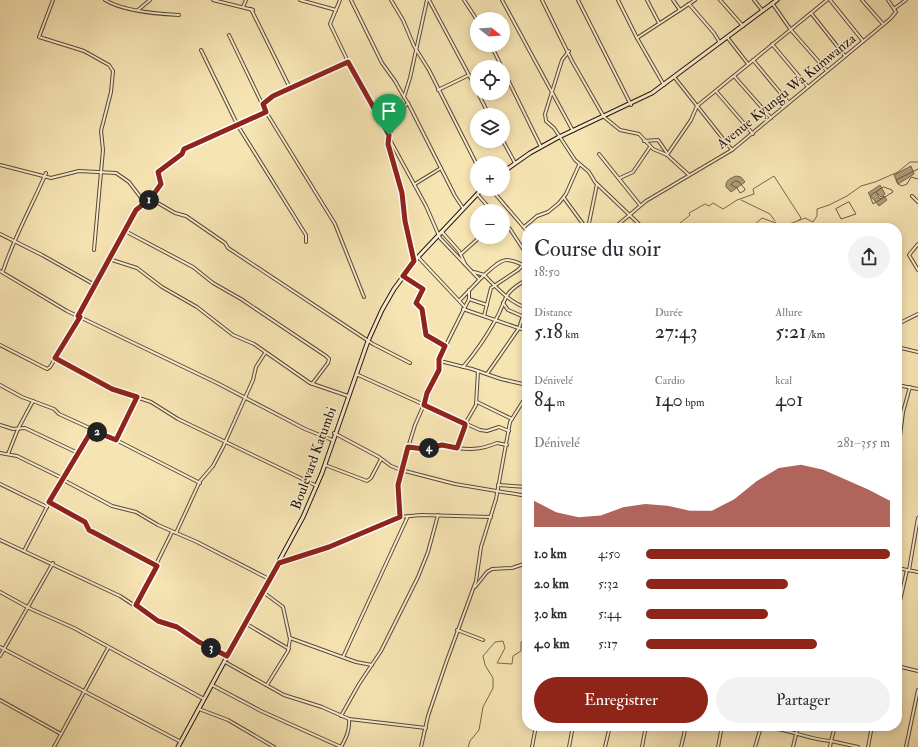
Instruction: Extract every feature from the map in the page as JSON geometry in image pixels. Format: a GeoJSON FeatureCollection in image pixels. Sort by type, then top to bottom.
{"type":"FeatureCollection","features":[{"type":"Feature","properties":{"kind":"street"},"geometry":{"type":"LineString","coordinates":[[53,0],[39,37],[84,51],[109,65],[113,71],[111,92],[102,131],[103,146],[94,250]]}},
{"type":"Feature","properties":{"kind":"street"},"geometry":{"type":"LineString","coordinates":[[105,0],[113,5],[150,14],[179,15]]}},
{"type":"Feature","properties":{"kind":"street"},"geometry":{"type":"LineString","coordinates":[[138,10],[150,0]]}},
{"type":"Feature","properties":{"kind":"street"},"geometry":{"type":"LineString","coordinates":[[213,0],[252,10],[290,88]]}},
{"type":"Feature","properties":{"kind":"street"},"geometry":{"type":"LineString","coordinates":[[243,7],[246,0]]}},
{"type":"Feature","properties":{"kind":"street"},"geometry":{"type":"LineString","coordinates":[[300,0],[336,10]]}},
{"type":"Feature","properties":{"kind":"street"},"geometry":{"type":"LineString","coordinates":[[340,0],[330,24],[348,62],[415,184],[438,234],[445,244],[479,278]]}},
{"type":"Feature","properties":{"kind":"street"},"geometry":{"type":"LineString","coordinates":[[351,0],[382,63],[395,81],[418,120],[440,168],[463,208]]}},
{"type":"Feature","properties":{"kind":"street"},"geometry":{"type":"LineString","coordinates":[[391,0],[403,20],[415,49],[429,70],[472,156]]}},
{"type":"Feature","properties":{"kind":"street"},"geometry":{"type":"LineString","coordinates":[[404,97],[428,0]]}},
{"type":"Feature","properties":{"kind":"street"},"geometry":{"type":"LineString","coordinates":[[428,0],[469,75],[438,90]]}},
{"type":"Feature","properties":{"kind":"street"},"geometry":{"type":"LineString","coordinates":[[464,0],[472,12]]}},
{"type":"Feature","properties":{"kind":"street"},"geometry":{"type":"LineString","coordinates":[[502,0],[573,130]]}},
{"type":"Feature","properties":{"kind":"street"},"geometry":{"type":"LineString","coordinates":[[542,0],[604,117],[620,130],[639,134],[650,147],[667,154]]}},
{"type":"Feature","properties":{"kind":"street"},"geometry":{"type":"LineString","coordinates":[[578,0],[631,105]]}},
{"type":"Feature","properties":{"kind":"street"},"geometry":{"type":"LineString","coordinates":[[618,0],[637,38],[665,85]]}},
{"type":"Feature","properties":{"kind":"street"},"geometry":{"type":"LineString","coordinates":[[646,0],[659,23]]}},
{"type":"Feature","properties":{"kind":"street"},"geometry":{"type":"LineString","coordinates":[[673,0],[680,10]]}},
{"type":"Feature","properties":{"kind":"street"},"geometry":{"type":"LineString","coordinates":[[637,38],[695,0]]}},
{"type":"Feature","properties":{"kind":"street"},"geometry":{"type":"LineString","coordinates":[[720,0],[743,26]]}},
{"type":"Feature","properties":{"kind":"street"},"geometry":{"type":"LineString","coordinates":[[754,0],[762,10]]}},
{"type":"Feature","properties":{"kind":"street"},"geometry":{"type":"LineString","coordinates":[[510,167],[559,137],[631,105],[665,85],[777,0]]}},
{"type":"Feature","properties":{"kind":"street"},"geometry":{"type":"LineString","coordinates":[[667,154],[687,126],[697,106],[827,0],[863,41]]}},
{"type":"Feature","properties":{"kind":"street"},"geometry":{"type":"LineString","coordinates":[[862,0],[883,24]]}},
{"type":"Feature","properties":{"kind":"street"},"geometry":{"type":"LineString","coordinates":[[888,0],[895,8]]}},
{"type":"Feature","properties":{"kind":"street","name":"Avenue Kyungu Wa Kumwanza"},"geometry":{"type":"LineString","coordinates":[[619,223],[640,205],[732,150],[883,24],[895,13],[895,8],[906,0]]}},
{"type":"Feature","properties":{"kind":"street"},"geometry":{"type":"LineString","coordinates":[[772,3],[791,30],[827,71]]}},
{"type":"Feature","properties":{"kind":"street"},"geometry":{"type":"LineString","coordinates":[[689,4],[714,32],[720,43]]}},
{"type":"Feature","properties":{"kind":"street"},"geometry":{"type":"LineString","coordinates":[[811,13],[845,56]]}},
{"type":"Feature","properties":{"kind":"street"},"geometry":{"type":"LineString","coordinates":[[229,35],[266,112],[335,224],[364,297]]}},
{"type":"Feature","properties":{"kind":"street"},"geometry":{"type":"LineString","coordinates":[[727,37],[748,64]]}},
{"type":"Feature","properties":{"kind":"street"},"geometry":{"type":"LineString","coordinates":[[772,44],[808,87]]}},
{"type":"Feature","properties":{"kind":"street"},"geometry":{"type":"LineString","coordinates":[[201,50],[237,125],[306,235],[306,242]]}},
{"type":"Feature","properties":{"kind":"street"},"geometry":{"type":"LineString","coordinates":[[569,51],[562,60],[544,117],[547,124],[554,128],[579,164],[589,172],[597,184],[638,223]]}},
{"type":"Feature","properties":{"kind":"street"},"geometry":{"type":"LineString","coordinates":[[494,52],[541,147]]}},
{"type":"Feature","properties":{"kind":"street"},"geometry":{"type":"LineString","coordinates":[[753,60],[789,103]]}},
{"type":"Feature","properties":{"kind":"street"},"geometry":{"type":"LineString","coordinates":[[263,104],[290,88],[348,62]]}},
{"type":"Feature","properties":{"kind":"street"},"geometry":{"type":"LineString","coordinates":[[734,76],[771,118]]}},
{"type":"Feature","properties":{"kind":"street"},"geometry":{"type":"LineString","coordinates":[[675,78],[732,150]]}},
{"type":"Feature","properties":{"kind":"street"},"geometry":{"type":"LineString","coordinates":[[716,91],[752,134]]}},
{"type":"Feature","properties":{"kind":"street"},"geometry":{"type":"LineString","coordinates":[[408,104],[403,108],[389,135],[388,144],[402,193],[405,221],[414,261]]}},
{"type":"Feature","properties":{"kind":"street"},"geometry":{"type":"LineString","coordinates":[[0,345],[47,370],[79,316],[136,210],[151,198],[161,184],[158,172],[182,154],[184,149],[266,112]]}},
{"type":"Feature","properties":{"kind":"street"},"geometry":{"type":"LineString","coordinates":[[644,141],[658,140],[667,154],[689,175]]}},
{"type":"Feature","properties":{"kind":"street"},"geometry":{"type":"LineString","coordinates":[[620,178],[633,172],[650,147]]}},
{"type":"Feature","properties":{"kind":"street"},"geometry":{"type":"LineString","coordinates":[[507,148],[515,163]]}},
{"type":"Feature","properties":{"kind":"street"},"geometry":{"type":"LineString","coordinates":[[599,154],[620,178],[640,205]]}},
{"type":"Feature","properties":{"kind":"street"},"geometry":{"type":"LineString","coordinates":[[529,223],[537,216],[548,212],[564,198],[579,164]]}},
{"type":"Feature","properties":{"kind":"street"},"geometry":{"type":"LineString","coordinates":[[0,165],[51,178],[79,171],[116,173],[129,182],[145,203]]}},
{"type":"Feature","properties":{"kind":"street"},"geometry":{"type":"LineString","coordinates":[[415,184],[440,168]]}},
{"type":"Feature","properties":{"kind":"street"},"geometry":{"type":"LineString","coordinates":[[46,173],[1,271],[4,274],[67,311],[299,426],[332,440]]}},
{"type":"Feature","properties":{"kind":"street"},"geometry":{"type":"LineString","coordinates":[[588,223],[597,184]]}},
{"type":"Feature","properties":{"kind":"street"},"geometry":{"type":"LineString","coordinates":[[596,191],[600,187]]}},
{"type":"Feature","properties":{"kind":"street","name":"Boulevard Katumbi"},"geometry":{"type":"LineString","coordinates":[[178,747],[303,517],[316,486],[368,341],[382,310],[403,276],[418,256],[441,230],[475,196]]}},
{"type":"Feature","properties":{"kind":"street"},"geometry":{"type":"LineString","coordinates":[[479,196],[486,204]]}},
{"type":"Feature","properties":{"kind":"street"},"geometry":{"type":"LineString","coordinates":[[497,196],[522,225]]}},
{"type":"Feature","properties":{"kind":"street"},"geometry":{"type":"LineString","coordinates":[[912,196],[918,202]]}},
{"type":"Feature","properties":{"kind":"street"},"geometry":{"type":"LineString","coordinates":[[151,198],[175,213],[186,216],[225,243],[228,248],[368,341],[410,363]]}},
{"type":"Feature","properties":{"kind":"street"},"geometry":{"type":"LineString","coordinates":[[564,198],[583,223]]}},
{"type":"Feature","properties":{"kind":"street"},"geometry":{"type":"LineString","coordinates":[[510,229],[522,247]]}},
{"type":"Feature","properties":{"kind":"street"},"geometry":{"type":"LineString","coordinates":[[441,230],[461,254],[466,265]]}},
{"type":"Feature","properties":{"kind":"street"},"geometry":{"type":"LineString","coordinates":[[125,231],[193,267],[213,283],[241,299],[326,356],[329,359],[328,363],[312,384]]}},
{"type":"Feature","properties":{"kind":"street"},"geometry":{"type":"LineString","coordinates":[[0,234],[95,285]]}},
{"type":"Feature","properties":{"kind":"street"},"geometry":{"type":"LineString","coordinates":[[461,254],[472,244]]}},
{"type":"Feature","properties":{"kind":"street"},"geometry":{"type":"LineString","coordinates":[[918,244],[908,255],[918,270]]}},
{"type":"Feature","properties":{"kind":"street"},"geometry":{"type":"LineString","coordinates":[[418,256],[464,306]]}},
{"type":"Feature","properties":{"kind":"street"},"geometry":{"type":"LineString","coordinates":[[109,259],[137,268],[162,287],[197,307],[233,335],[254,344],[312,384],[348,396]]}},
{"type":"Feature","properties":{"kind":"street"},"geometry":{"type":"LineString","coordinates":[[460,300],[479,278],[503,259],[511,260],[522,265]]}},
{"type":"Feature","properties":{"kind":"street"},"geometry":{"type":"LineString","coordinates":[[484,316],[490,289],[522,266]]}},
{"type":"Feature","properties":{"kind":"street"},"geometry":{"type":"LineString","coordinates":[[473,272],[484,275],[506,296],[522,305]]}},
{"type":"Feature","properties":{"kind":"street"},"geometry":{"type":"LineString","coordinates":[[403,276],[423,289],[416,303],[422,309],[424,331],[429,337],[445,346]]}},
{"type":"Feature","properties":{"kind":"street"},"geometry":{"type":"LineString","coordinates":[[463,367],[496,320],[506,296],[514,286],[522,281]]}},
{"type":"Feature","properties":{"kind":"street"},"geometry":{"type":"LineString","coordinates":[[400,517],[398,489],[401,470],[427,393],[439,370],[439,361],[464,306],[469,299],[469,290]]}},
{"type":"Feature","properties":{"kind":"street"},"geometry":{"type":"LineString","coordinates":[[469,299],[487,305]]}},
{"type":"Feature","properties":{"kind":"street"},"geometry":{"type":"LineString","coordinates":[[487,374],[519,328],[522,316],[508,310],[503,303]]}},
{"type":"Feature","properties":{"kind":"street"},"geometry":{"type":"LineString","coordinates":[[463,309],[522,329]]}},
{"type":"Feature","properties":{"kind":"street"},"geometry":{"type":"LineString","coordinates":[[902,322],[918,314]]}},
{"type":"Feature","properties":{"kind":"street"},"geometry":{"type":"LineString","coordinates":[[902,348],[918,352]]}},
{"type":"Feature","properties":{"kind":"street"},"geometry":{"type":"LineString","coordinates":[[176,533],[200,483],[213,466],[253,380],[256,367],[265,353]]}},
{"type":"Feature","properties":{"kind":"street"},"geometry":{"type":"LineString","coordinates":[[55,358],[112,389],[151,402],[187,424],[225,440],[316,486]]}},
{"type":"Feature","properties":{"kind":"street"},"geometry":{"type":"LineString","coordinates":[[439,361],[522,384]]}},
{"type":"Feature","properties":{"kind":"street"},"geometry":{"type":"LineString","coordinates":[[457,448],[465,424],[477,402],[478,371]]}},
{"type":"Feature","properties":{"kind":"street"},"geometry":{"type":"LineString","coordinates":[[356,374],[465,424],[485,431],[499,427],[509,430]]}},
{"type":"Feature","properties":{"kind":"street"},"geometry":{"type":"LineString","coordinates":[[0,385],[33,401],[54,409],[59,414],[116,440],[200,483]]}},
{"type":"Feature","properties":{"kind":"street"},"geometry":{"type":"LineString","coordinates":[[902,386],[918,389]]}},
{"type":"Feature","properties":{"kind":"street"},"geometry":{"type":"LineString","coordinates":[[902,420],[910,387]]}},
{"type":"Feature","properties":{"kind":"street"},"geometry":{"type":"LineString","coordinates":[[116,440],[137,397]]}},
{"type":"Feature","properties":{"kind":"street"},"geometry":{"type":"LineString","coordinates":[[8,454],[18,429],[33,401]]}},
{"type":"Feature","properties":{"kind":"street"},"geometry":{"type":"LineString","coordinates":[[477,402],[512,419]]}},
{"type":"Feature","properties":{"kind":"street"},"geometry":{"type":"LineString","coordinates":[[421,747],[457,630],[478,576],[482,539],[491,517],[509,430],[512,419],[522,403]]}},
{"type":"Feature","properties":{"kind":"street"},"geometry":{"type":"LineString","coordinates":[[0,425],[18,429],[25,428],[78,453]]}},
{"type":"Feature","properties":{"kind":"street"},"geometry":{"type":"LineString","coordinates":[[24,551],[62,478],[92,430]]}},
{"type":"Feature","properties":{"kind":"street"},"geometry":{"type":"LineString","coordinates":[[334,433],[391,466],[401,470],[455,484],[522,495]]}},
{"type":"Feature","properties":{"kind":"street"},"geometry":{"type":"LineString","coordinates":[[408,447],[424,449],[442,445],[457,448],[489,447],[496,443],[507,445]]}},
{"type":"Feature","properties":{"kind":"street"},"geometry":{"type":"LineString","coordinates":[[0,452],[17,456],[62,478],[106,503],[132,511],[270,579]]}},
{"type":"Feature","properties":{"kind":"street"},"geometry":{"type":"LineString","coordinates":[[324,464],[367,482],[371,478],[381,459]]}},
{"type":"Feature","properties":{"kind":"street"},"geometry":{"type":"LineString","coordinates":[[0,484],[47,507]]}},
{"type":"Feature","properties":{"kind":"street"},"geometry":{"type":"LineString","coordinates":[[498,485],[522,487]]}},
{"type":"Feature","properties":{"kind":"street"},"geometry":{"type":"LineString","coordinates":[[49,502],[85,522],[89,530],[157,566]]}},
{"type":"Feature","properties":{"kind":"street"},"geometry":{"type":"LineString","coordinates":[[279,563],[329,547],[400,517],[438,515],[491,517]]}},
{"type":"Feature","properties":{"kind":"street"},"geometry":{"type":"LineString","coordinates":[[341,716],[381,651],[420,573],[431,542],[438,515]]}},
{"type":"Feature","properties":{"kind":"street"},"geometry":{"type":"LineString","coordinates":[[344,657],[408,516]]}},
{"type":"Feature","properties":{"kind":"street"},"geometry":{"type":"LineString","coordinates":[[902,594],[918,518]]}},
{"type":"Feature","properties":{"kind":"street"},"geometry":{"type":"LineString","coordinates":[[136,605],[157,566],[172,532]]}},
{"type":"Feature","properties":{"kind":"street"},"geometry":{"type":"LineString","coordinates":[[0,540],[52,563],[136,605],[158,621],[177,627],[199,642],[227,656]]}},
{"type":"Feature","properties":{"kind":"street"},"geometry":{"type":"LineString","coordinates":[[0,656],[52,563]]}},
{"type":"Feature","properties":{"kind":"street"},"geometry":{"type":"LineString","coordinates":[[472,591],[487,572],[498,568],[512,568],[522,564]]}},
{"type":"Feature","properties":{"kind":"street"},"geometry":{"type":"LineString","coordinates":[[902,569],[918,572]]}},
{"type":"Feature","properties":{"kind":"street"},"geometry":{"type":"LineString","coordinates":[[0,592],[27,607],[74,628],[204,699]]}},
{"type":"Feature","properties":{"kind":"street"},"geometry":{"type":"LineString","coordinates":[[263,592],[283,607],[290,638],[289,649],[266,685]]}},
{"type":"Feature","properties":{"kind":"street"},"geometry":{"type":"LineString","coordinates":[[245,623],[289,649]]}},
{"type":"Feature","properties":{"kind":"street"},"geometry":{"type":"LineString","coordinates":[[457,630],[483,640]]}},
{"type":"Feature","properties":{"kind":"street"},"geometry":{"type":"LineString","coordinates":[[290,638],[372,665]]}},
{"type":"Feature","properties":{"kind":"street"},"geometry":{"type":"LineString","coordinates":[[0,647],[181,742]]}},
{"type":"Feature","properties":{"kind":"street"},"geometry":{"type":"LineString","coordinates":[[54,747],[109,648]]}},
{"type":"Feature","properties":{"kind":"street"},"geometry":{"type":"LineString","coordinates":[[225,662],[284,694],[322,707],[349,719],[426,728]]}},
{"type":"Feature","properties":{"kind":"street"},"geometry":{"type":"LineString","coordinates":[[902,667],[918,671]]}},
{"type":"Feature","properties":{"kind":"street"},"geometry":{"type":"LineString","coordinates":[[212,685],[268,714],[341,747],[350,726],[349,719]]}},
{"type":"Feature","properties":{"kind":"street"},"geometry":{"type":"LineString","coordinates":[[906,747],[918,690]]}},
{"type":"Feature","properties":{"kind":"street"},"geometry":{"type":"LineString","coordinates":[[0,700],[61,734]]}},
{"type":"Feature","properties":{"kind":"street"},"geometry":{"type":"LineString","coordinates":[[199,709],[228,720],[274,747]]}},
{"type":"Feature","properties":{"kind":"street"},"geometry":{"type":"LineString","coordinates":[[532,747],[535,731]]}},
{"type":"Feature","properties":{"kind":"street"},"geometry":{"type":"LineString","coordinates":[[569,747],[572,731]]}},
{"type":"Feature","properties":{"kind":"street"},"geometry":{"type":"LineString","coordinates":[[605,747],[609,731]]}},
{"type":"Feature","properties":{"kind":"street"},"geometry":{"type":"LineString","coordinates":[[642,747],[645,731]]}},
{"type":"Feature","properties":{"kind":"street"},"geometry":{"type":"LineString","coordinates":[[681,747],[685,731]]}},
{"type":"Feature","properties":{"kind":"street"},"geometry":{"type":"LineString","coordinates":[[718,747],[721,731]]}},
{"type":"Feature","properties":{"kind":"street"},"geometry":{"type":"LineString","coordinates":[[756,747],[759,731]]}},
{"type":"Feature","properties":{"kind":"street"},"geometry":{"type":"LineString","coordinates":[[786,731],[858,747]]}},
{"type":"Feature","properties":{"kind":"street"},"geometry":{"type":"LineString","coordinates":[[793,747],[797,731]]}},
{"type":"Feature","properties":{"kind":"street"},"geometry":{"type":"LineString","coordinates":[[830,747],[834,731]]}},
{"type":"Feature","properties":{"kind":"street"},"geometry":{"type":"LineString","coordinates":[[868,747],[871,731]]}},
{"type":"Feature","properties":{"kind":"water"},"geometry":{"type":"Polygon","coordinates":[[[911,166],[914,174],[898,184],[894,175],[911,166]]]}},
{"type":"Feature","properties":{"kind":"water"},"geometry":{"type":"Polygon","coordinates":[[[736,176],[741,177],[745,182],[731,192],[726,187],[726,183],[736,176]]]}},
{"type":"Feature","properties":{"kind":"water"},"geometry":{"type":"Polygon","coordinates":[[[880,185],[885,194],[881,197],[876,192],[880,199],[884,196],[887,200],[879,206],[868,193],[880,185]]]}},
{"type":"Feature","properties":{"kind":"waterway"},"geometry":{"type":"LineString","coordinates":[[792,223],[805,218],[813,222],[817,216],[817,209],[847,196],[861,186],[875,182],[898,172],[910,162],[918,162]]}},
{"type":"Feature","properties":{"kind":"waterway"},"geometry":{"type":"LineString","coordinates":[[680,223],[690,215],[689,213],[705,204],[709,206],[713,203],[723,209],[737,200],[754,194],[753,189],[774,176],[801,218],[799,220]]}},
{"type":"Feature","properties":{"kind":"waterway"},"geometry":{"type":"LineString","coordinates":[[741,200],[770,214],[775,221]]}},
{"type":"Feature","properties":{"kind":"waterway"},"geometry":{"type":"LineString","coordinates":[[756,223],[762,218],[776,223]]}},
{"type":"Feature","properties":{"kind":"waterway"},"geometry":{"type":"LineString","coordinates":[[468,747],[470,741],[479,730],[483,707],[493,688],[493,678],[485,665],[483,656],[495,642],[503,641],[505,648],[497,663],[512,664],[513,656],[521,651],[522,642]]}},
{"type":"Feature","properties":{"kind":"route"},"geometry":{"type":"LineString","coordinates":[[348,62],[389,135],[388,144],[402,193],[405,221],[414,261],[403,276],[423,288],[416,303],[422,308],[424,331],[426,335],[445,346],[439,359],[439,370],[427,393],[424,405],[465,424],[464,432],[457,448],[447,445],[424,449],[408,447],[398,485],[400,517],[329,547],[279,563],[227,656],[199,642],[183,630],[158,621],[136,605],[157,566],[89,530],[85,522],[49,502],[92,430],[116,440],[137,397],[112,389],[55,358],[80,317],[78,316],[136,210],[151,198],[161,184],[158,172],[182,154],[184,149],[266,112],[263,104],[273,96],[348,62]]}}]}
